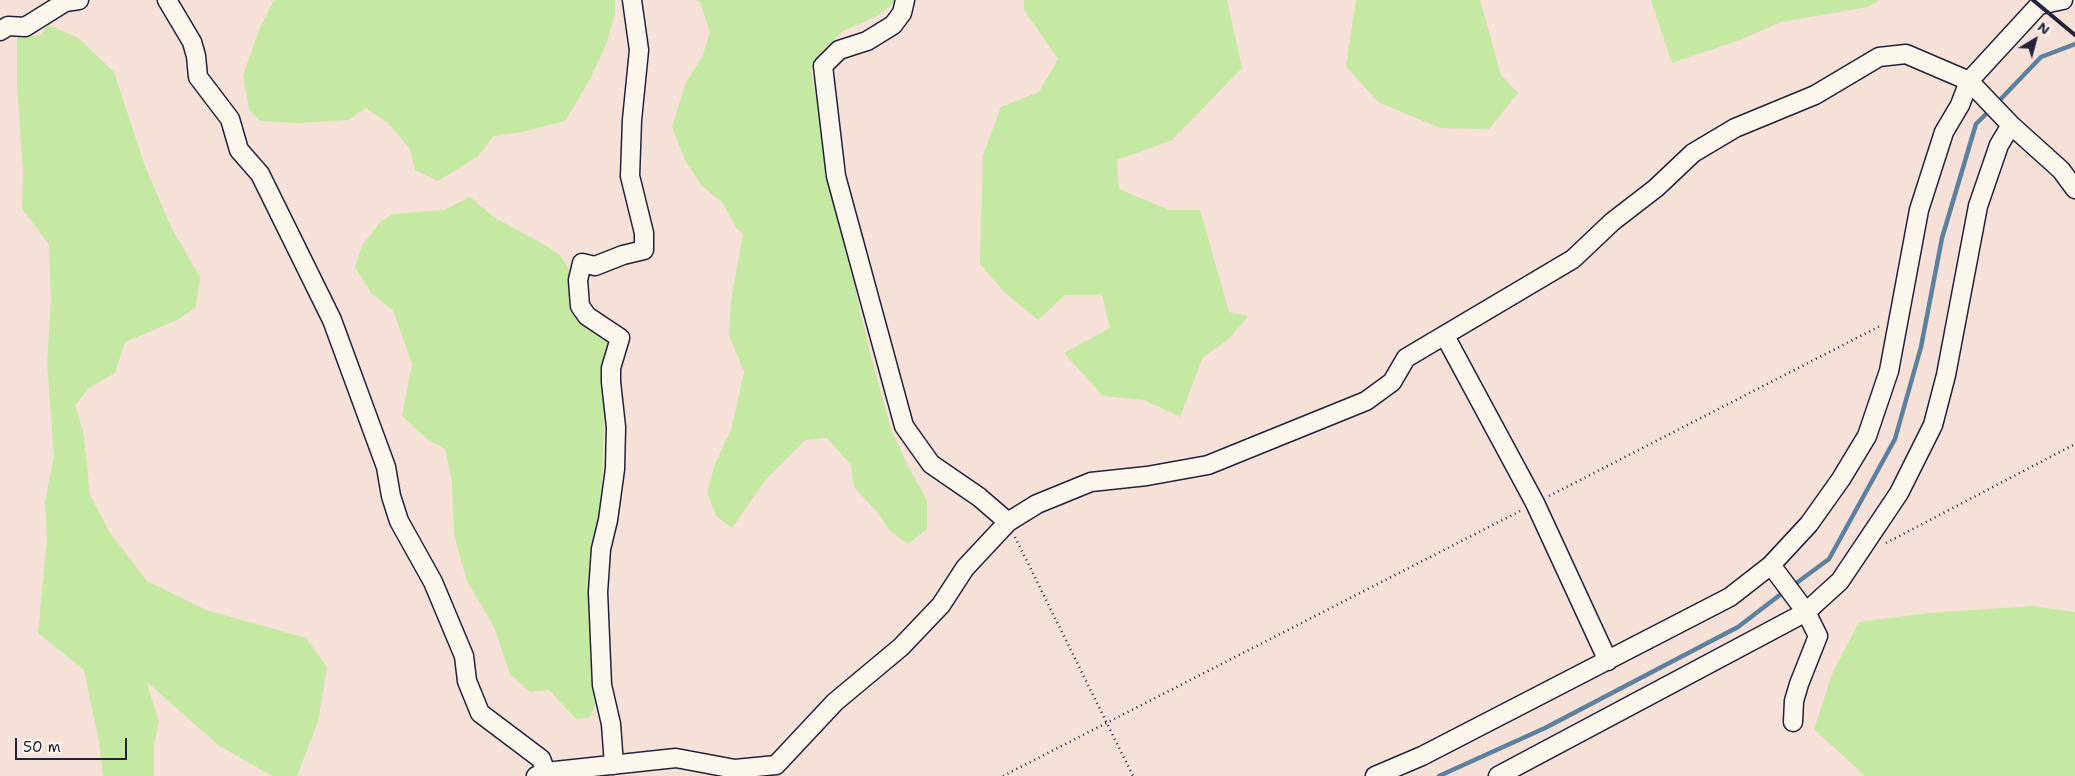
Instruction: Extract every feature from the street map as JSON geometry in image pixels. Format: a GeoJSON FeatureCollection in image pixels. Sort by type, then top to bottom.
{"type":"FeatureCollection","features":[{"type":"Feature","properties":{"kind":"street"},"geometry":{"type":"LineString","coordinates":[[0,31],[8,26],[25,27],[66,2],[79,0]]}},
{"type":"Feature","properties":{"kind":"street"},"geometry":{"type":"LineString","coordinates":[[167,0],[192,42],[196,56],[198,77],[230,119],[239,150],[260,174],[332,320],[386,467],[390,496],[399,521],[433,582],[464,656],[467,681],[480,714],[541,759],[541,774],[676,758],[735,769],[776,765],[835,702],[908,640],[941,605],[965,568],[1008,522],[1037,504],[1092,482],[1147,476],[1208,465],[1366,401],[1392,382],[1406,358],[1573,258],[1612,222],[1656,188],[1693,153],[1735,128],[1815,94],[1879,58],[1906,54],[1972,83],[2006,119],[2061,170],[2075,190]]}},
{"type":"Feature","properties":{"kind":"street"},"geometry":{"type":"LineString","coordinates":[[614,765],[611,724],[602,685],[598,592],[601,549],[608,520],[615,468],[616,427],[611,375],[620,338],[587,316],[580,306],[578,280],[582,262],[595,266],[644,250],[644,233],[630,176],[632,120],[639,50],[632,0]]}},
{"type":"Feature","properties":{"kind":"street"},"geometry":{"type":"LineString","coordinates":[[906,0],[902,12],[893,25],[867,41],[839,50],[823,66],[836,176],[904,426],[930,464],[978,496],[1008,522]]}},
{"type":"Feature","properties":{"kind":"street"},"geometry":{"type":"LineString","coordinates":[[1375,776],[1422,756],[1730,597],[1771,565],[1810,524],[1841,479],[1867,436],[1889,371],[1919,210],[1944,132],[1972,83],[2039,5],[2064,0]]}},
{"type":"Feature","properties":{"kind":"street"},"geometry":{"type":"LineString","coordinates":[[1498,776],[1806,612],[1840,581],[1899,493],[1933,425],[1946,374],[1978,206],[2006,119]]}},
{"type":"Feature","properties":{"kind":"street"},"geometry":{"type":"LineString","coordinates":[[1445,336],[1536,503],[1608,660]]}},
{"type":"Feature","properties":{"kind":"street"},"geometry":{"type":"LineString","coordinates":[[1771,565],[1806,612],[1818,636],[1799,684],[1794,701],[1792,722]]}},
{"type":"Feature","properties":{"kind":"path"},"geometry":{"type":"LineString","coordinates":[[1003,776],[1899,316]]}},
{"type":"Feature","properties":{"kind":"path"},"geometry":{"type":"LineString","coordinates":[[1879,547],[2075,444]]}},
{"type":"Feature","properties":{"kind":"path"},"geometry":{"type":"LineString","coordinates":[[1008,522],[1133,776]]}},
{"type":"Feature","properties":{"kind":"green space"},"geometry":{"type":"Polygon","coordinates":[[[274,0],[615,0],[615,14],[606,45],[590,79],[565,121],[522,132],[494,136],[477,157],[438,181],[415,170],[410,149],[388,123],[366,108],[348,120],[297,123],[260,121],[249,109],[243,75],[260,28],[274,0]]]}},
{"type":"Feature","properties":{"kind":"green space"},"geometry":{"type":"Polygon","coordinates":[[[696,0],[894,0],[893,4],[875,17],[843,31],[824,49],[811,68],[859,307],[872,360],[891,429],[907,464],[927,500],[927,529],[908,544],[890,531],[878,513],[854,487],[851,465],[827,438],[805,440],[766,479],[732,528],[716,516],[707,492],[715,464],[732,427],[744,372],[729,335],[731,301],[743,234],[736,227],[722,202],[701,185],[685,160],[672,127],[685,84],[702,57],[710,32],[700,2],[696,0]]]}},
{"type":"Feature","properties":{"kind":"green space"},"geometry":{"type":"Polygon","coordinates":[[[1024,0],[1227,0],[1242,68],[1172,140],[1117,160],[1119,189],[1169,210],[1200,210],[1229,312],[1248,316],[1230,338],[1203,357],[1180,417],[1144,400],[1103,396],[1064,353],[1110,328],[1102,295],[1065,295],[1038,320],[1005,293],[980,264],[983,155],[1001,107],[1039,92],[1058,59],[1024,10],[1024,0]]]}},
{"type":"Feature","properties":{"kind":"green space"},"geometry":{"type":"Polygon","coordinates":[[[1356,0],[1480,0],[1501,75],[1518,93],[1489,129],[1440,128],[1378,102],[1346,66],[1356,0]]]}},
{"type":"Feature","properties":{"kind":"green space"},"geometry":{"type":"Polygon","coordinates":[[[1651,0],[1879,0],[1868,7],[1781,22],[1742,39],[1672,63],[1651,0]]]}},
{"type":"Feature","properties":{"kind":"green space"},"geometry":{"type":"Polygon","coordinates":[[[48,25],[77,37],[114,72],[145,166],[172,229],[200,277],[196,307],[177,320],[125,342],[115,373],[89,388],[75,405],[84,436],[90,495],[110,533],[147,581],[206,610],[306,638],[327,667],[318,721],[297,776],[272,776],[218,745],[146,681],[159,721],[154,745],[154,776],[103,776],[99,742],[84,670],[38,633],[47,539],[45,501],[54,456],[47,363],[51,300],[49,245],[22,208],[23,172],[17,86],[17,37],[41,35],[48,25]]]}},
{"type":"Feature","properties":{"kind":"green space"},"geometry":{"type":"Polygon","coordinates":[[[470,197],[495,218],[545,245],[561,256],[569,270],[573,294],[588,324],[609,341],[603,375],[605,400],[602,485],[599,518],[590,560],[590,649],[592,681],[597,702],[589,718],[576,719],[549,690],[530,692],[510,674],[494,627],[467,581],[454,535],[452,481],[445,449],[427,439],[402,416],[412,364],[393,310],[371,293],[355,267],[362,246],[380,222],[393,214],[444,210],[470,197]]]}},
{"type":"Feature","properties":{"kind":"green space"},"geometry":{"type":"Polygon","coordinates":[[[2032,606],[2075,612],[2075,776],[1865,776],[1814,729],[1832,674],[1859,622],[1929,613],[2032,606]]]}},
{"type":"Feature","properties":{"kind":"waterway"},"geometry":{"type":"LineString","coordinates":[[1996,104],[2041,57],[2075,44]]}},
{"type":"Feature","properties":{"kind":"waterway"},"geometry":{"type":"LineString","coordinates":[[1791,587],[1829,559],[1895,439],[1921,347],[1942,238],[1976,124],[1991,109]]}},
{"type":"Feature","properties":{"kind":"waterway"},"geometry":{"type":"LineString","coordinates":[[1439,776],[1545,728],[1738,627],[1785,591]]}},
{"type":"Feature","properties":{"kind":"railway"},"geometry":{"type":"LineString","coordinates":[[2033,0],[2075,35]]}}]}
